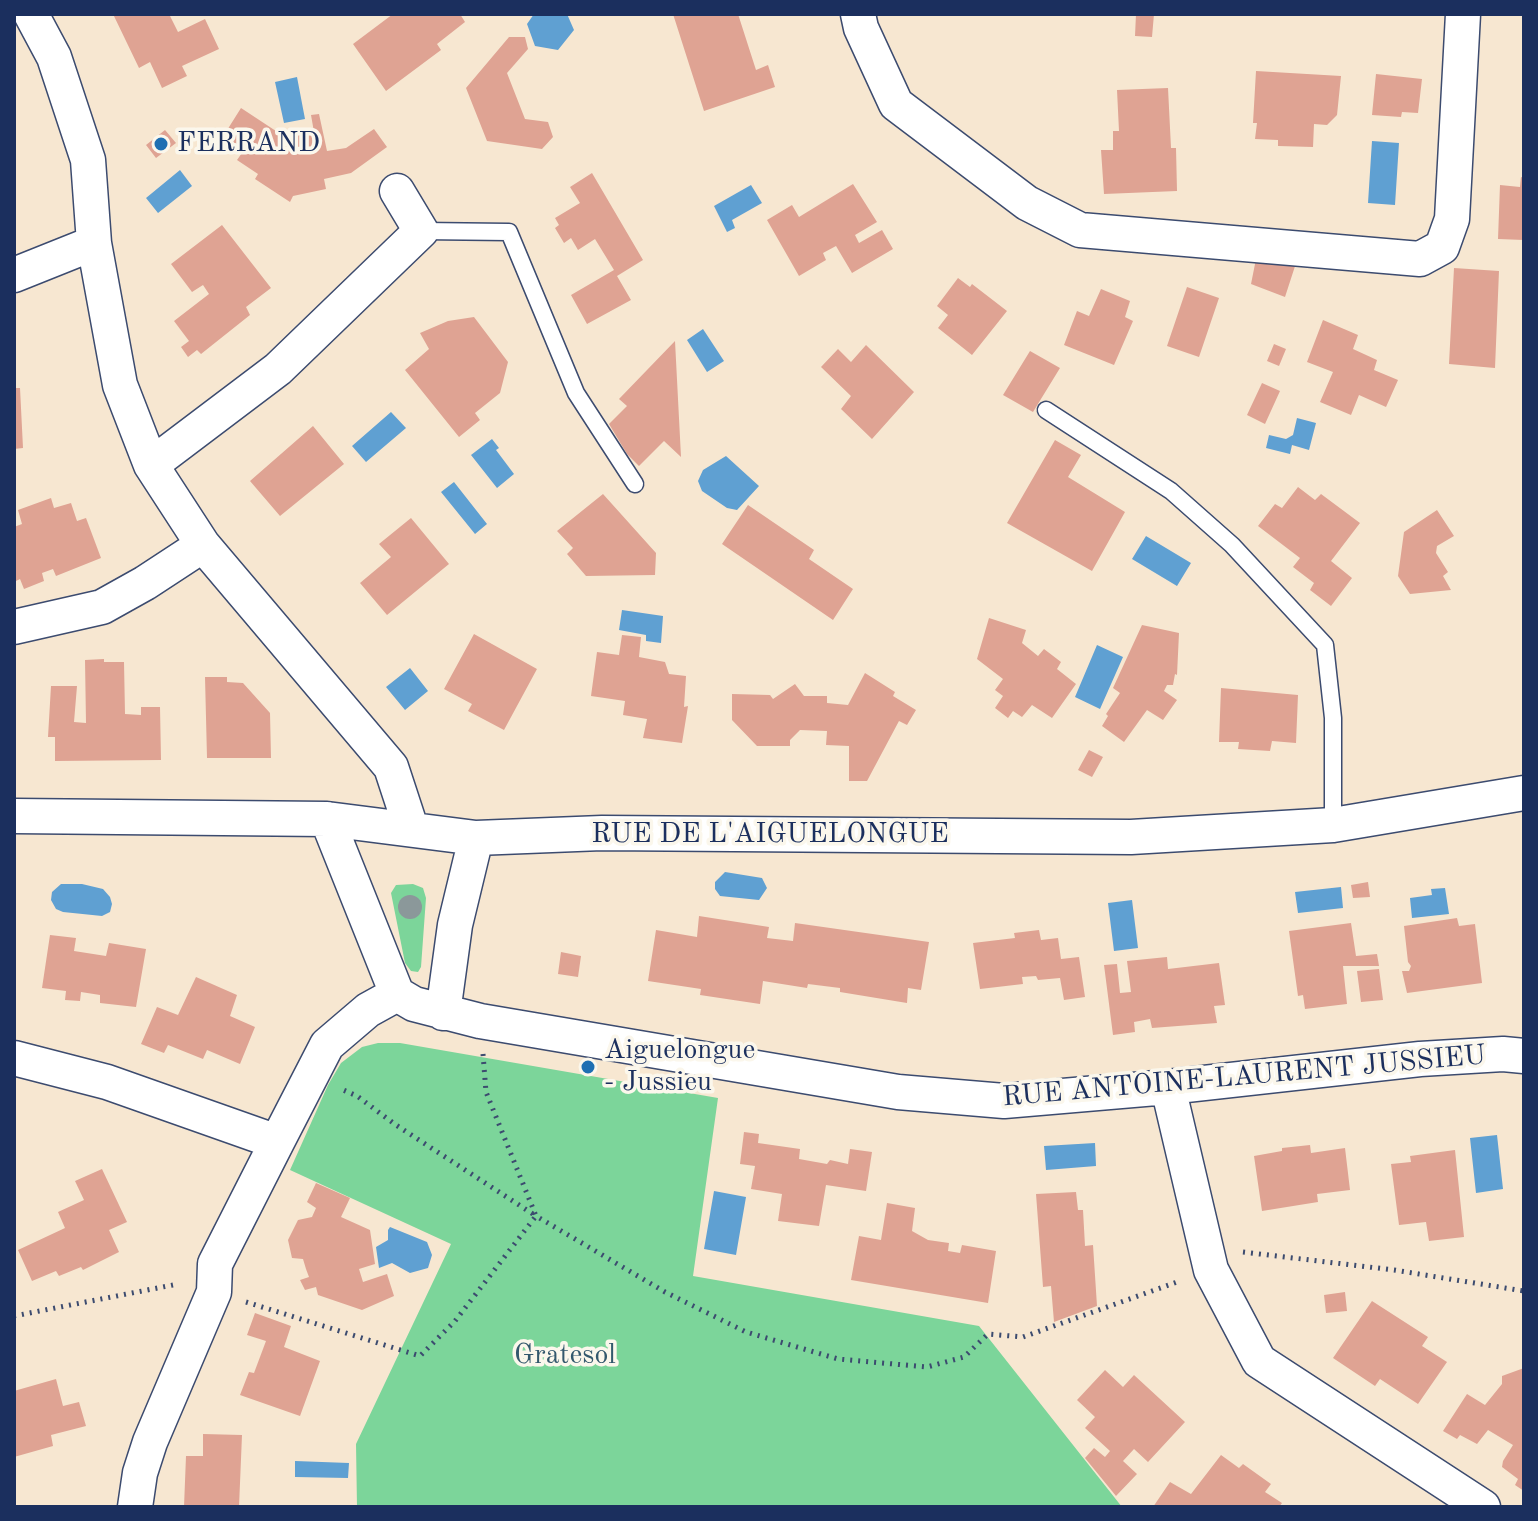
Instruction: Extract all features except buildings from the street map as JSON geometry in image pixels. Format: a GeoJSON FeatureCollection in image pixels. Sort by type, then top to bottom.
{"type":"FeatureCollection","features":[{"type":"Feature","properties":{"kind":"street"},"geometry":{"type":"LineString","coordinates":[[31,14],[54,57],[88,160],[94,243],[120,385],[151,465],[203,545],[391,767],[411,828]]}},
{"type":"Feature","properties":{"kind":"street"},"geometry":{"type":"LineString","coordinates":[[858,14],[861,28],[896,104],[1027,203],[1080,230],[1420,259],[1442,247],[1452,219],[1463,14]]}},
{"type":"Feature","properties":{"kind":"street"},"geometry":{"type":"LineString","coordinates":[[151,465],[278,369],[421,231],[397,191]]}},
{"type":"Feature","properties":{"kind":"street"},"geometry":{"type":"LineString","coordinates":[[14,275],[94,243]]}},
{"type":"Feature","properties":{"kind":"street"},"geometry":{"type":"LineString","coordinates":[[14,627],[102,607],[203,545]]}},
{"type":"Feature","properties":{"kind":"street","name":"RUE DE L'AIGUELONGUE"},"geometry":{"type":"LineString","coordinates":[[14,816],[327,819],[476,838],[602,833],[1131,837],[1333,825],[1524,793]]}},
{"type":"Feature","properties":{"kind":"street"},"geometry":{"type":"LineString","coordinates":[[135,1507],[140,1473],[150,1442],[214,1292],[215,1264],[311,1075],[327,1045],[368,1010],[397,994],[327,819]]}},
{"type":"Feature","properties":{"kind":"street"},"geometry":{"type":"LineString","coordinates":[[443,1013],[455,925],[476,838]]}},
{"type":"Feature","properties":{"kind":"street","name":"RUE ANTOINE-LAURENT JUSSIEU"},"geometry":{"type":"LineString","coordinates":[[397,994],[414,1004],[480,1021],[898,1092],[1004,1101],[1168,1087],[1420,1059],[1503,1054],[1524,1056]]}},
{"type":"Feature","properties":{"kind":"street"},"geometry":{"type":"LineString","coordinates":[[14,1058],[107,1082],[277,1142]]}},
{"type":"Feature","properties":{"kind":"street"},"geometry":{"type":"LineString","coordinates":[[1168,1087],[1211,1270],[1259,1361],[1483,1507]]}},
{"type":"Feature","properties":{"kind":"lane"},"geometry":{"type":"LineString","coordinates":[[421,231],[509,232],[576,393],[635,484]]}},
{"type":"Feature","properties":{"kind":"lane"},"geometry":{"type":"LineString","coordinates":[[1046,410],[1171,491],[1232,545],[1325,645],[1333,718],[1333,825]]}},
{"type":"Feature","properties":{"kind":"path"},"geometry":{"type":"LineString","coordinates":[[480,1021],[486,1092],[536,1216]]}},
{"type":"Feature","properties":{"kind":"path"},"geometry":{"type":"LineString","coordinates":[[311,1075],[357,1096],[536,1216],[665,1292],[746,1332],[838,1359],[927,1367],[964,1357],[988,1334],[1023,1337],[1211,1270],[1242,1252],[1394,1270],[1524,1291]]}},
{"type":"Feature","properties":{"kind":"path"},"geometry":{"type":"LineString","coordinates":[[14,1316],[180,1283],[420,1356],[455,1321],[536,1216]]}},
{"type":"Feature","properties":{"kind":"green space"},"geometry":{"type":"Polygon","coordinates":[[[413,884],[423,888],[426,898],[421,967],[418,972],[411,971],[405,963],[391,893],[396,885],[413,884]]]}},
{"type":"Feature","properties":{"kind":"green space","name":"Gratesol"},"geometry":{"type":"Polygon","coordinates":[[[400,1043],[718,1098],[693,1276],[979,1326],[1122,1507],[357,1507],[356,1444],[451,1244],[290,1170],[341,1063],[362,1047],[400,1043]]]}},
{"type":"Feature","properties":{"kind":"water"},"geometry":{"type":"Polygon","coordinates":[[[534,14],[567,14],[574,30],[558,50],[535,46],[527,24],[534,14]]]}},
{"type":"Feature","properties":{"kind":"water"},"geometry":{"type":"Polygon","coordinates":[[[297,77],[305,119],[284,123],[275,82],[297,77]]]}},
{"type":"Feature","properties":{"kind":"water"},"geometry":{"type":"Polygon","coordinates":[[[1372,141],[1399,143],[1395,205],[1368,203],[1372,141]]]}},
{"type":"Feature","properties":{"kind":"water"},"geometry":{"type":"Polygon","coordinates":[[[180,170],[192,186],[158,213],[146,198],[180,170]]]}},
{"type":"Feature","properties":{"kind":"water"},"geometry":{"type":"Polygon","coordinates":[[[751,185],[762,203],[732,220],[735,228],[727,232],[714,206],[751,185]]]}},
{"type":"Feature","properties":{"kind":"water"},"geometry":{"type":"Polygon","coordinates":[[[703,329],[724,361],[707,372],[687,340],[703,329]]]}},
{"type":"Feature","properties":{"kind":"water"},"geometry":{"type":"Polygon","coordinates":[[[391,412],[406,428],[366,462],[352,446],[391,412]]]}},
{"type":"Feature","properties":{"kind":"water"},"geometry":{"type":"Polygon","coordinates":[[[1297,418],[1316,423],[1309,450],[1292,445],[1290,454],[1266,448],[1269,435],[1286,439],[1293,435],[1297,418]]]}},
{"type":"Feature","properties":{"kind":"water"},"geometry":{"type":"Polygon","coordinates":[[[492,439],[499,448],[496,450],[514,474],[497,488],[471,455],[492,439]]]}},
{"type":"Feature","properties":{"kind":"water"},"geometry":{"type":"Polygon","coordinates":[[[726,456],[759,486],[737,510],[727,508],[702,491],[698,481],[703,470],[726,456]]]}},
{"type":"Feature","properties":{"kind":"water"},"geometry":{"type":"Polygon","coordinates":[[[454,482],[487,524],[475,534],[441,492],[454,482]]]}},
{"type":"Feature","properties":{"kind":"water"},"geometry":{"type":"Polygon","coordinates":[[[1146,536],[1191,563],[1177,586],[1132,559],[1146,536]]]}},
{"type":"Feature","properties":{"kind":"water"},"geometry":{"type":"Polygon","coordinates":[[[622,610],[663,616],[661,643],[646,641],[646,635],[619,630],[622,610]]]}},
{"type":"Feature","properties":{"kind":"water"},"geometry":{"type":"Polygon","coordinates":[[[1097,645],[1123,657],[1100,709],[1075,697],[1097,645]]]}},
{"type":"Feature","properties":{"kind":"water"},"geometry":{"type":"Polygon","coordinates":[[[410,668],[428,691],[405,710],[386,687],[410,668]]]}},
{"type":"Feature","properties":{"kind":"water"},"geometry":{"type":"Polygon","coordinates":[[[725,872],[762,878],[767,888],[759,900],[720,896],[715,882],[725,872]]]}},
{"type":"Feature","properties":{"kind":"water"},"geometry":{"type":"Polygon","coordinates":[[[61,884],[82,884],[103,889],[110,897],[110,912],[102,916],[56,909],[51,900],[52,892],[61,884]]]}},
{"type":"Feature","properties":{"kind":"water"},"geometry":{"type":"Polygon","coordinates":[[[1341,887],[1343,908],[1298,913],[1295,892],[1341,887]]]}},
{"type":"Feature","properties":{"kind":"water"},"geometry":{"type":"Polygon","coordinates":[[[1445,888],[1449,914],[1412,918],[1410,898],[1432,895],[1431,889],[1445,888]]]}},
{"type":"Feature","properties":{"kind":"water"},"geometry":{"type":"Polygon","coordinates":[[[1132,900],[1138,948],[1114,951],[1108,903],[1132,900]]]}},
{"type":"Feature","properties":{"kind":"water"},"geometry":{"type":"Polygon","coordinates":[[[1497,1135],[1503,1189],[1476,1193],[1470,1138],[1497,1135]]]}},
{"type":"Feature","properties":{"kind":"water"},"geometry":{"type":"Polygon","coordinates":[[[1095,1143],[1096,1166],[1046,1170],[1044,1146],[1095,1143]]]}},
{"type":"Feature","properties":{"kind":"water"},"geometry":{"type":"Polygon","coordinates":[[[714,1191],[746,1197],[736,1255],[704,1249],[714,1191]]]}},
{"type":"Feature","properties":{"kind":"water"},"geometry":{"type":"Polygon","coordinates":[[[390,1227],[427,1242],[432,1255],[428,1268],[410,1273],[392,1263],[379,1268],[376,1247],[388,1240],[390,1227]]]}},
{"type":"Feature","properties":{"kind":"water"},"geometry":{"type":"Polygon","coordinates":[[[295,1461],[349,1463],[348,1478],[295,1477],[295,1461]]]}},
{"type":"Feature","properties":{"kind":"place","name":"FERRAND"},"geometry":{"type":"Point","coordinates":[161,144]}},
{"type":"Feature","properties":{"kind":"place","name":"Aiguelongue - Jussieu"},"geometry":{"type":"Point","coordinates":[588,1067]}}]}
